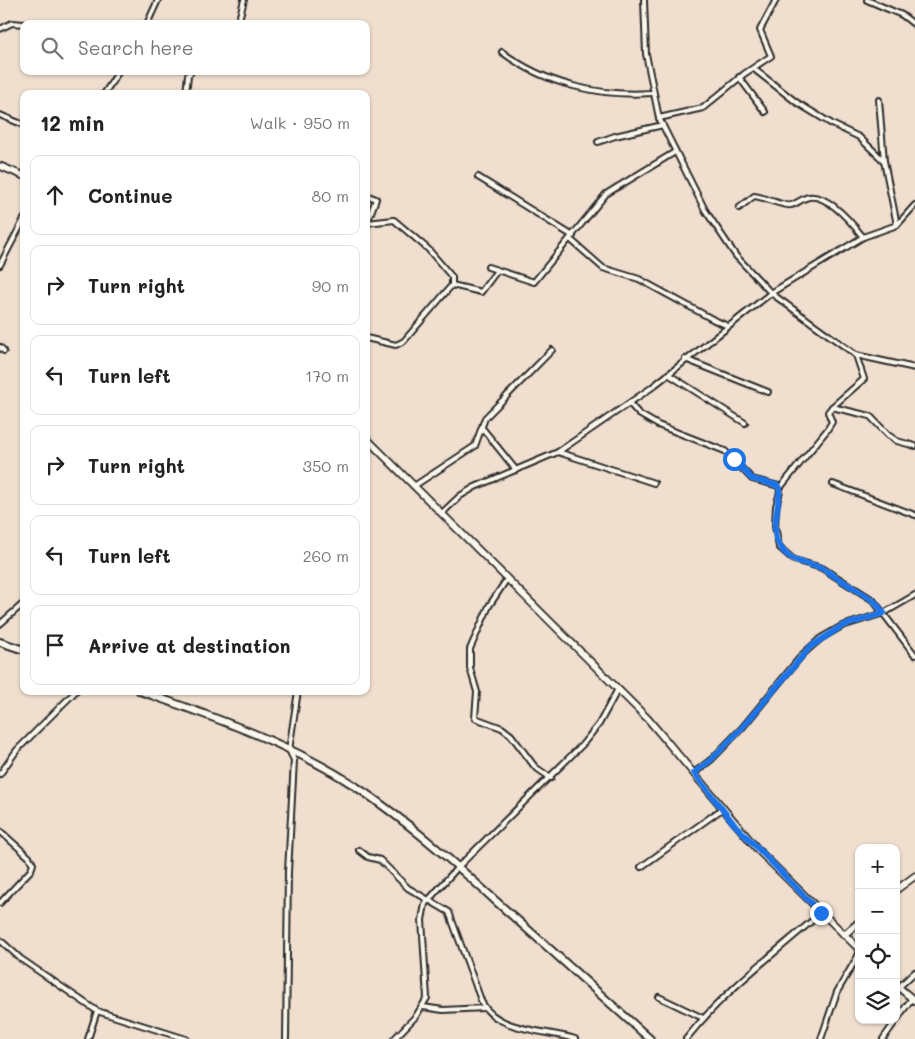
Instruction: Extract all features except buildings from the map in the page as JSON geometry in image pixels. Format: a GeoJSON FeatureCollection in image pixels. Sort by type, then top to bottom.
{"type":"FeatureCollection","features":[{"type":"Feature","properties":{"kind":"main road"},"geometry":{"type":"LineString","coordinates":[[0,166],[20,174]]}},
{"type":"Feature","properties":{"kind":"main road"},"geometry":{"type":"LineString","coordinates":[[370,442],[648,719],[759,851],[855,945]]}},
{"type":"Feature","properties":{"kind":"main road"},"geometry":{"type":"LineString","coordinates":[[0,642],[20,649]]}},
{"type":"Feature","properties":{"kind":"main road"},"geometry":{"type":"LineString","coordinates":[[151,695],[250,732],[289,750],[354,785],[398,816],[458,867],[650,1039]]}},
{"type":"Feature","properties":{"kind":"main road"},"geometry":{"type":"LineString","coordinates":[[897,889],[915,876]]}},
{"type":"Feature","properties":{"kind":"main road"},"geometry":{"type":"LineString","coordinates":[[844,935],[855,925]]}},
{"type":"Feature","properties":{"kind":"main road"},"geometry":{"type":"LineString","coordinates":[[900,988],[914,999]]}},
{"type":"Feature","properties":{"kind":"street"},"geometry":{"type":"LineString","coordinates":[[149,20],[158,0]]}},
{"type":"Feature","properties":{"kind":"street"},"geometry":{"type":"LineString","coordinates":[[239,20],[244,0]]}},
{"type":"Feature","properties":{"kind":"street"},"geometry":{"type":"LineString","coordinates":[[644,0],[646,54],[652,93],[659,118],[692,188],[736,256],[771,293],[856,355],[915,368]]}},
{"type":"Feature","properties":{"kind":"street"},"geometry":{"type":"LineString","coordinates":[[659,118],[703,108],[739,78],[754,70],[772,56],[760,30],[776,0]]}},
{"type":"Feature","properties":{"kind":"street"},"geometry":{"type":"LineString","coordinates":[[867,0],[902,15],[915,25]]}},
{"type":"Feature","properties":{"kind":"street"},"geometry":{"type":"LineString","coordinates":[[0,29],[12,22],[20,23]]}},
{"type":"Feature","properties":{"kind":"street"},"geometry":{"type":"LineString","coordinates":[[502,52],[520,66],[568,84],[610,93],[652,93]]}},
{"type":"Feature","properties":{"kind":"street"},"geometry":{"type":"LineString","coordinates":[[754,70],[796,102],[832,124],[859,136],[884,160]]}},
{"type":"Feature","properties":{"kind":"street"},"geometry":{"type":"LineString","coordinates":[[107,90],[116,75]]}},
{"type":"Feature","properties":{"kind":"street"},"geometry":{"type":"LineString","coordinates":[[186,90],[188,75]]}},
{"type":"Feature","properties":{"kind":"street"},"geometry":{"type":"LineString","coordinates":[[739,78],[765,112]]}},
{"type":"Feature","properties":{"kind":"street"},"geometry":{"type":"LineString","coordinates":[[879,100],[884,160],[897,225]]}},
{"type":"Feature","properties":{"kind":"street"},"geometry":{"type":"LineString","coordinates":[[0,115],[20,123]]}},
{"type":"Feature","properties":{"kind":"street"},"geometry":{"type":"LineString","coordinates":[[598,142],[615,136],[663,125]]}},
{"type":"Feature","properties":{"kind":"street"},"geometry":{"type":"LineString","coordinates":[[488,267],[496,272],[534,282],[606,194],[675,152]]}},
{"type":"Feature","properties":{"kind":"street"},"geometry":{"type":"LineString","coordinates":[[478,177],[571,237],[603,268],[639,279],[714,320],[729,326]]}},
{"type":"Feature","properties":{"kind":"street"},"geometry":{"type":"LineString","coordinates":[[739,208],[754,196],[766,197],[782,204],[791,205],[807,197],[818,196],[848,219],[863,237]]}},
{"type":"Feature","properties":{"kind":"street"},"geometry":{"type":"LineString","coordinates":[[370,197],[376,199],[370,216]]}},
{"type":"Feature","properties":{"kind":"street"},"geometry":{"type":"LineString","coordinates":[[442,513],[460,496],[475,487],[558,452],[630,404],[771,293],[863,237],[897,225],[915,205]]}},
{"type":"Feature","properties":{"kind":"street"},"geometry":{"type":"LineString","coordinates":[[370,224],[394,220],[428,250],[452,277],[452,285],[404,341],[396,346],[370,339]]}},
{"type":"Feature","properties":{"kind":"street"},"geometry":{"type":"LineString","coordinates":[[0,265],[20,227]]}},
{"type":"Feature","properties":{"kind":"street"},"geometry":{"type":"LineString","coordinates":[[452,285],[481,292],[496,272]]}},
{"type":"Feature","properties":{"kind":"street"},"geometry":{"type":"LineString","coordinates":[[414,486],[475,446],[486,418],[493,409],[552,350]]}},
{"type":"Feature","properties":{"kind":"street"},"geometry":{"type":"LineString","coordinates":[[856,355],[864,379],[828,412],[832,422],[827,430],[780,488],[775,526],[776,539],[783,551],[794,560],[826,571],[873,600],[915,655]]}},
{"type":"Feature","properties":{"kind":"street"},"geometry":{"type":"LineString","coordinates":[[685,359],[768,392]]}},
{"type":"Feature","properties":{"kind":"street"},"geometry":{"type":"LineString","coordinates":[[668,374],[744,423]]}},
{"type":"Feature","properties":{"kind":"street"},"geometry":{"type":"LineString","coordinates":[[630,404],[639,414],[658,425],[675,433],[717,446],[734,459],[752,479],[776,485],[780,488]]}},
{"type":"Feature","properties":{"kind":"street"},"geometry":{"type":"LineString","coordinates":[[832,407],[870,416],[888,435],[897,441],[915,446]]}},
{"type":"Feature","properties":{"kind":"street"},"geometry":{"type":"LineString","coordinates":[[483,428],[516,470]]}},
{"type":"Feature","properties":{"kind":"street"},"geometry":{"type":"LineString","coordinates":[[558,452],[654,483]]}},
{"type":"Feature","properties":{"kind":"street"},"geometry":{"type":"LineString","coordinates":[[833,484],[915,515]]}},
{"type":"Feature","properties":{"kind":"street"},"geometry":{"type":"LineString","coordinates":[[507,579],[489,606],[470,649],[470,668],[477,692],[475,718],[502,728],[511,735],[534,767],[551,778]]}},
{"type":"Feature","properties":{"kind":"street"},"geometry":{"type":"LineString","coordinates":[[694,773],[712,759],[742,728],[810,647],[842,626],[884,613],[915,595]]}},
{"type":"Feature","properties":{"kind":"street"},"geometry":{"type":"LineString","coordinates":[[0,624],[20,606]]}},
{"type":"Feature","properties":{"kind":"street"},"geometry":{"type":"LineString","coordinates":[[394,1039],[423,1007],[427,998],[422,912],[429,899],[458,867],[551,778],[599,724],[618,689]]}},
{"type":"Feature","properties":{"kind":"street"},"geometry":{"type":"LineString","coordinates":[[0,774],[17,750],[72,695]]}},
{"type":"Feature","properties":{"kind":"street"},"geometry":{"type":"LineString","coordinates":[[286,1039],[288,872],[294,760],[289,750],[297,695]]}},
{"type":"Feature","properties":{"kind":"street"},"geometry":{"type":"LineString","coordinates":[[641,868],[722,809]]}},
{"type":"Feature","properties":{"kind":"street"},"geometry":{"type":"LineString","coordinates":[[0,831],[29,857],[33,864],[31,870],[0,903]]}},
{"type":"Feature","properties":{"kind":"street"},"geometry":{"type":"LineString","coordinates":[[358,850],[368,857],[380,860],[408,888],[445,908],[452,918],[485,1008],[498,1018],[513,1024],[545,1033],[555,1032],[575,1039]]}},
{"type":"Feature","properties":{"kind":"street"},"geometry":{"type":"LineString","coordinates":[[686,1039],[703,1018],[749,972],[821,913]]}},
{"type":"Feature","properties":{"kind":"street"},"geometry":{"type":"LineString","coordinates":[[0,940],[21,959],[97,1011],[186,1039]]}},
{"type":"Feature","properties":{"kind":"street"},"geometry":{"type":"LineString","coordinates":[[821,1039],[837,992],[855,961]]}},
{"type":"Feature","properties":{"kind":"street"},"geometry":{"type":"LineString","coordinates":[[900,984],[915,972]]}},
{"type":"Feature","properties":{"kind":"street"},"geometry":{"type":"LineString","coordinates":[[659,997],[703,1018]]}},
{"type":"Feature","properties":{"kind":"street"},"geometry":{"type":"LineString","coordinates":[[883,1039],[914,999]]}},
{"type":"Feature","properties":{"kind":"street"},"geometry":{"type":"LineString","coordinates":[[423,1007],[443,1010],[485,1008]]}},
{"type":"Feature","properties":{"kind":"street"},"geometry":{"type":"LineString","coordinates":[[88,1039],[97,1011]]}},
{"type":"Feature","properties":{"kind":"route"},"geometry":{"type":"LineString","coordinates":[[734,459],[752,479],[757,482],[776,485],[780,488],[776,506],[775,526],[779,547],[794,560],[822,568],[873,600],[884,613],[831,631],[810,647],[742,728],[712,759],[694,773],[734,824],[821,913]]}}]}
